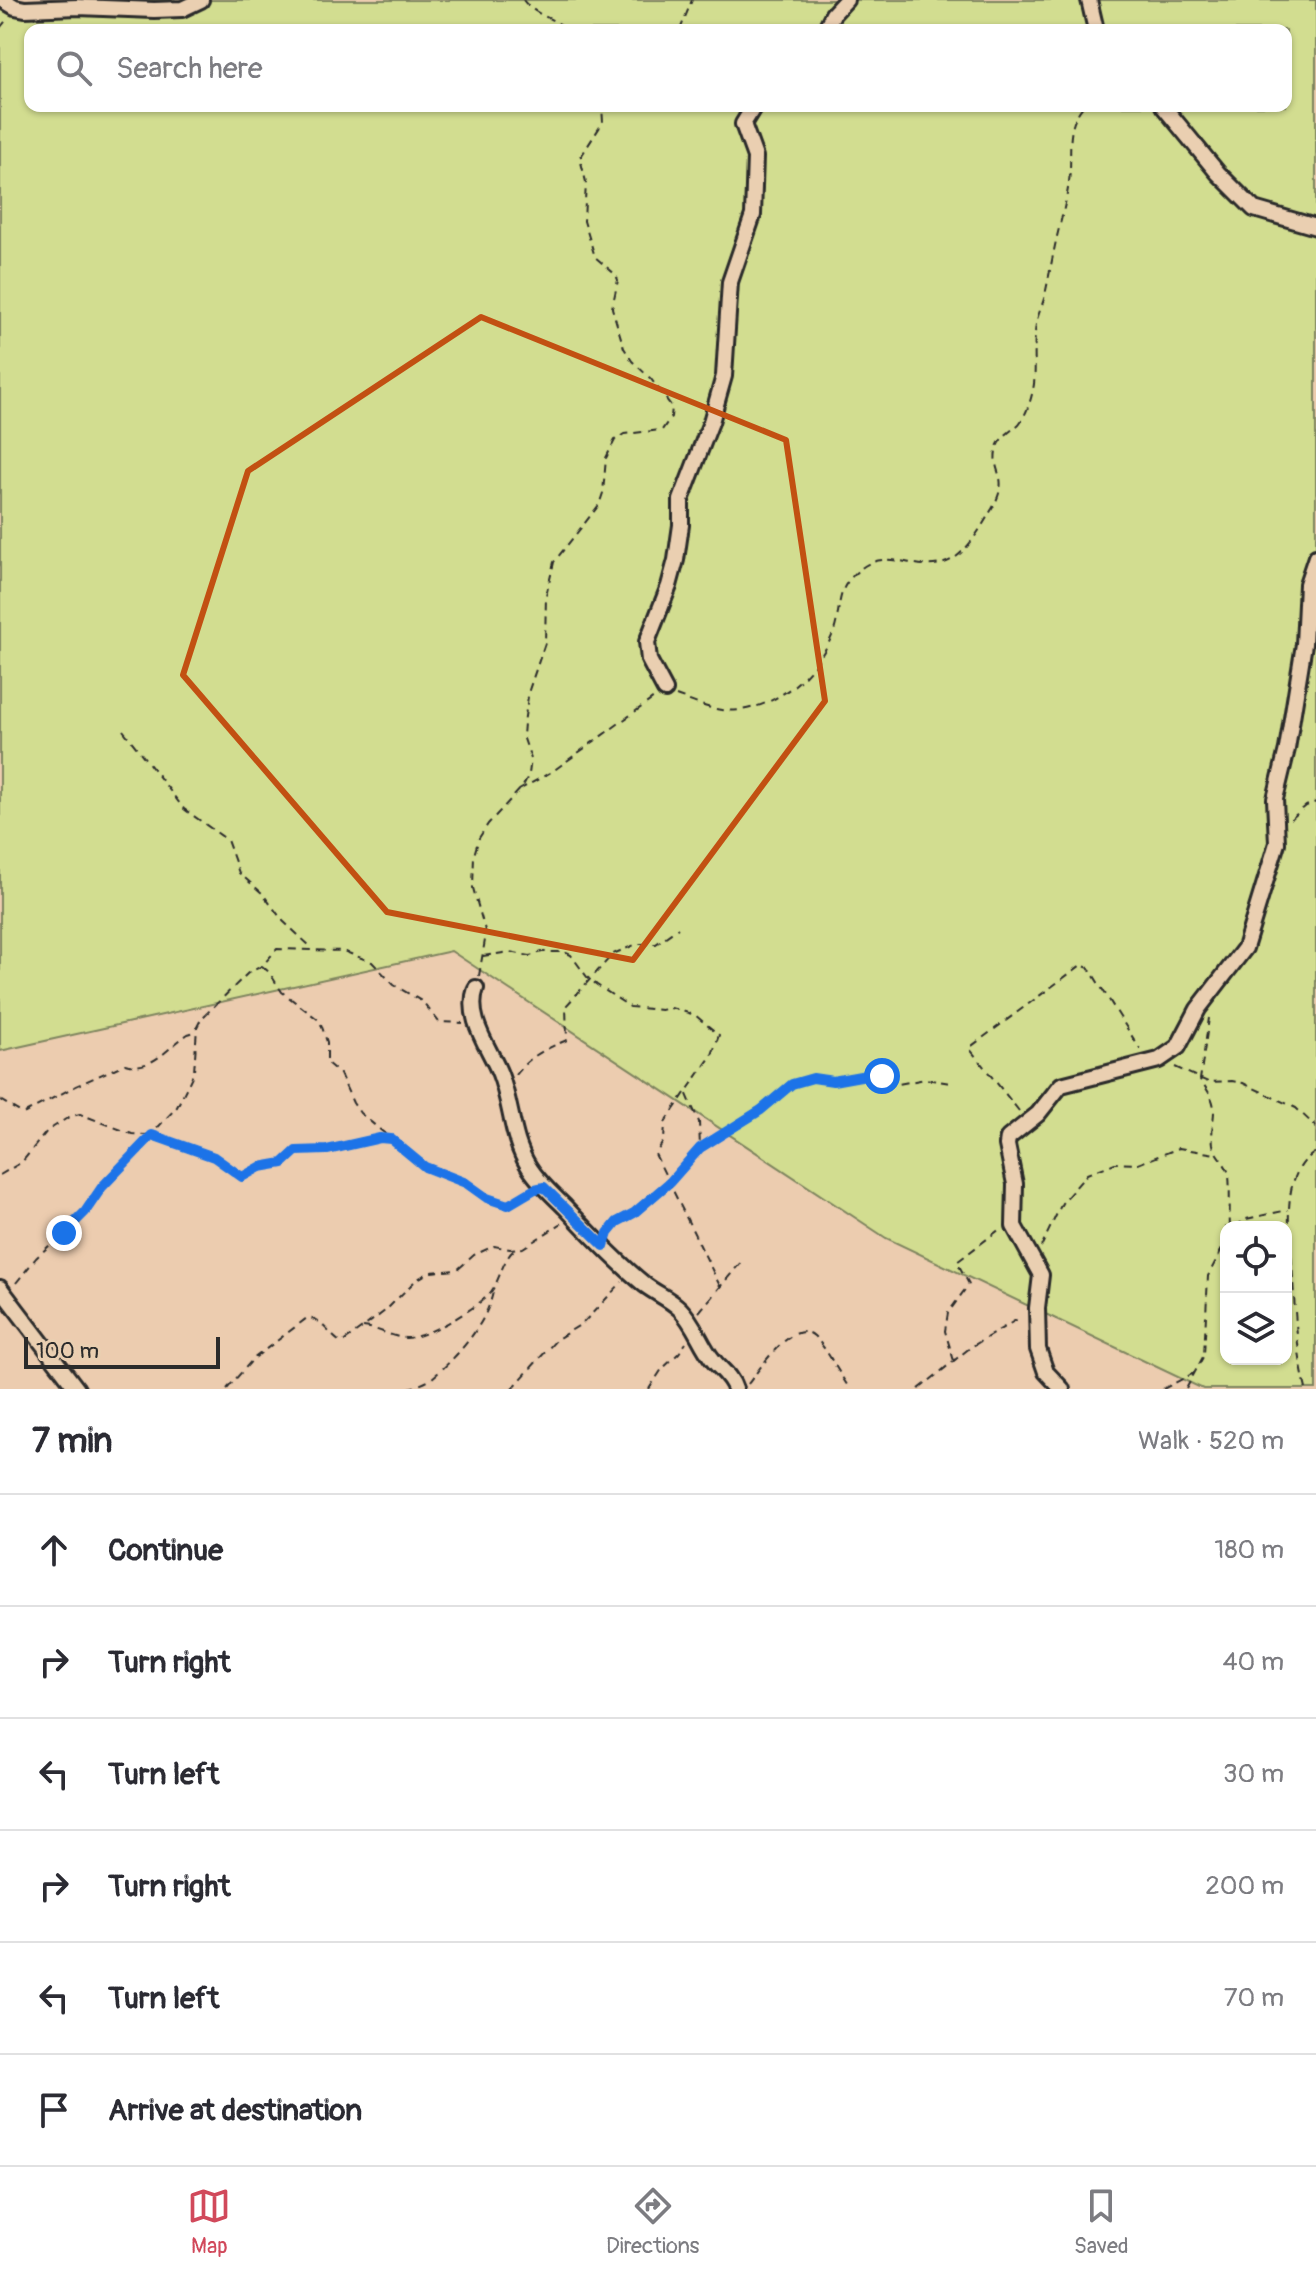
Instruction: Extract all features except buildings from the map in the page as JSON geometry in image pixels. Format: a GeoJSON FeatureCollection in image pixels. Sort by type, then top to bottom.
{"type":"FeatureCollection","features":[{"type":"Feature","properties":{"kind":"street"},"geometry":{"type":"LineString","coordinates":[[3,0],[25,9],[100,7],[154,10],[182,9],[201,0]]}},
{"type":"Feature","properties":{"kind":"street"},"geometry":{"type":"LineString","coordinates":[[828,24],[846,0]]}},
{"type":"Feature","properties":{"kind":"street"},"geometry":{"type":"LineString","coordinates":[[1089,0],[1095,24]]}},
{"type":"Feature","properties":{"kind":"street"},"geometry":{"type":"LineString","coordinates":[[665,690],[649,660],[647,642],[676,560],[681,500],[715,410],[724,376],[730,282],[753,215],[755,157],[743,124],[750,112]]}},
{"type":"Feature","properties":{"kind":"street"},"geometry":{"type":"LineString","coordinates":[[1168,112],[1218,173],[1254,209],[1316,227]]}},
{"type":"Feature","properties":{"kind":"street"},"geometry":{"type":"LineString","coordinates":[[1062,1389],[1044,1368],[1038,1349],[1037,1308],[1041,1280],[1035,1260],[1018,1236],[1014,1219],[1015,1184],[1007,1140],[1038,1114],[1056,1090],[1066,1083],[1159,1060],[1178,1047],[1210,993],[1245,948],[1278,836],[1275,799],[1287,749],[1304,644],[1307,584],[1316,557]]}},
{"type":"Feature","properties":{"kind":"street"},"geometry":{"type":"LineString","coordinates":[[476,988],[473,996],[476,1020],[504,1088],[518,1149],[544,1187],[575,1218],[631,1272],[648,1287],[667,1297],[691,1321],[699,1339],[729,1376],[735,1389]]}},
{"type":"Feature","properties":{"kind":"street"},"geometry":{"type":"LineString","coordinates":[[2,1292],[77,1389]]}},
{"type":"Feature","properties":{"kind":"path"},"geometry":{"type":"LineString","coordinates":[[523,0],[546,18],[561,24]]}},
{"type":"Feature","properties":{"kind":"path"},"geometry":{"type":"LineString","coordinates":[[682,24],[692,0]]}},
{"type":"Feature","properties":{"kind":"path"},"geometry":{"type":"LineString","coordinates":[[476,988],[486,934],[473,888],[474,855],[488,824],[519,790],[529,774],[531,759],[523,736],[524,723],[529,690],[545,643],[546,596],[554,562],[599,505],[606,458],[615,440],[624,434],[662,430],[671,417],[672,407],[665,395],[632,361],[624,348],[612,308],[618,280],[595,257],[584,221],[586,182],[580,158],[603,122],[602,112]]}},
{"type":"Feature","properties":{"kind":"path"},"geometry":{"type":"LineString","coordinates":[[519,790],[553,771],[665,690],[715,709],[744,710],[765,704],[805,676],[814,664],[835,628],[840,597],[847,583],[864,566],[888,558],[929,566],[941,563],[956,557],[979,530],[1001,489],[1002,479],[995,451],[999,441],[1020,422],[1034,385],[1036,323],[1070,171],[1070,130],[1080,112]]}},
{"type":"Feature","properties":{"kind":"path"},"geometry":{"type":"LineString","coordinates":[[123,730],[184,809],[227,840],[239,873],[262,893],[283,921],[299,932],[313,949]]}},
{"type":"Feature","properties":{"kind":"path"},"geometry":{"type":"LineString","coordinates":[[1278,836],[1292,818],[1316,802]]}},
{"type":"Feature","properties":{"kind":"path"},"geometry":{"type":"LineString","coordinates":[[504,1088],[527,1060],[567,1040],[566,1006],[605,960],[637,944],[656,944],[678,928]]}},
{"type":"Feature","properties":{"kind":"path"},"geometry":{"type":"LineString","coordinates":[[2,1292],[85,1212],[102,1187],[177,1107],[197,1062],[197,1032],[201,1019],[277,949],[343,951],[372,962],[394,985],[423,1002],[439,1022],[476,1020]]}},
{"type":"Feature","properties":{"kind":"path"},"geometry":{"type":"LineString","coordinates":[[483,956],[510,952],[530,956],[542,952],[564,952],[571,955],[591,980],[630,1007],[671,1008],[695,1015],[719,1035],[712,1055],[665,1123],[665,1139],[655,1154],[721,1288]]}},
{"type":"Feature","properties":{"kind":"path"},"geometry":{"type":"LineString","coordinates":[[1027,1121],[969,1048],[1081,965],[1089,968],[1148,1062]]}},
{"type":"Feature","properties":{"kind":"path"},"geometry":{"type":"LineString","coordinates":[[262,966],[282,992],[320,1021],[327,1042],[327,1063],[340,1074],[360,1113],[425,1167],[466,1183],[498,1203],[508,1205],[544,1187]]}},
{"type":"Feature","properties":{"kind":"path"},"geometry":{"type":"LineString","coordinates":[[1210,993],[1208,1035],[1200,1080],[1213,1098],[1216,1110],[1213,1140],[1216,1154],[1229,1173],[1231,1221]]}},
{"type":"Feature","properties":{"kind":"path"},"geometry":{"type":"LineString","coordinates":[[0,1100],[23,1114],[125,1064],[135,1068],[147,1065],[188,1034],[197,1032]]}},
{"type":"Feature","properties":{"kind":"path"},"geometry":{"type":"LineString","coordinates":[[1175,1067],[1200,1080],[1243,1083],[1296,1108],[1316,1127]]}},
{"type":"Feature","properties":{"kind":"path"},"geometry":{"type":"LineString","coordinates":[[604,1246],[608,1233],[617,1222],[634,1213],[670,1182],[700,1148],[761,1110],[800,1080],[833,1081],[872,1074],[880,1075],[893,1085],[925,1079],[950,1083]]}},
{"type":"Feature","properties":{"kind":"path"},"geometry":{"type":"LineString","coordinates":[[686,1092],[699,1122],[700,1148]]}},
{"type":"Feature","properties":{"kind":"path"},"geometry":{"type":"LineString","coordinates":[[0,1175],[22,1162],[47,1131],[75,1114],[86,1115],[132,1134],[152,1135],[214,1157],[242,1177],[260,1167],[283,1163],[296,1151],[327,1150],[380,1138],[391,1139]]}},
{"type":"Feature","properties":{"kind":"path"},"geometry":{"type":"LineString","coordinates":[[1035,1260],[1062,1203],[1087,1174],[1115,1163],[1138,1164],[1179,1148],[1216,1154]]}},
{"type":"Feature","properties":{"kind":"path"},"geometry":{"type":"LineString","coordinates":[[1306,1389],[1297,1335],[1289,1210],[1298,1171],[1308,1156],[1316,1152]]}},
{"type":"Feature","properties":{"kind":"path"},"geometry":{"type":"LineString","coordinates":[[1242,1221],[1289,1210]]}},
{"type":"Feature","properties":{"kind":"path"},"geometry":{"type":"LineString","coordinates":[[227,1389],[253,1359],[307,1318],[312,1317],[319,1322],[342,1343],[397,1302],[416,1280],[430,1272],[457,1270],[474,1255],[494,1246],[515,1249],[532,1245],[561,1223],[575,1218]]}},
{"type":"Feature","properties":{"kind":"path"},"geometry":{"type":"LineString","coordinates":[[954,1361],[945,1331],[948,1313],[969,1284],[957,1262],[1014,1219]]}},
{"type":"Feature","properties":{"kind":"path"},"geometry":{"type":"LineString","coordinates":[[407,1389],[430,1379],[483,1321],[506,1257],[515,1249]]}},
{"type":"Feature","properties":{"kind":"path"},"geometry":{"type":"LineString","coordinates":[[1186,1389],[1197,1371],[1206,1343],[1208,1276],[1220,1253]]}},
{"type":"Feature","properties":{"kind":"path"},"geometry":{"type":"LineString","coordinates":[[649,1389],[662,1369],[683,1348],[691,1321],[742,1261]]}},
{"type":"Feature","properties":{"kind":"path"},"geometry":{"type":"LineString","coordinates":[[512,1389],[557,1339],[583,1323],[631,1272]]}},
{"type":"Feature","properties":{"kind":"path"},"geometry":{"type":"LineString","coordinates":[[363,1327],[401,1338],[421,1338],[477,1306],[494,1289]]}},
{"type":"Feature","properties":{"kind":"path"},"geometry":{"type":"LineString","coordinates":[[919,1389],[1000,1328],[1037,1308]]}},
{"type":"Feature","properties":{"kind":"path"},"geometry":{"type":"LineString","coordinates":[[745,1389],[777,1348],[790,1336],[805,1331],[812,1333],[820,1343],[850,1389]]}},
{"type":"Feature","properties":{"kind":"path"},"geometry":{"type":"LineString","coordinates":[[1163,1389],[1197,1371]]}},
{"type":"Feature","properties":{"kind":"highlighted area"},"geometry":{"type":"Polygon","coordinates":[[[481,317],[786,440],[825,701],[633,960],[387,912],[183,675],[248,471],[481,317]]]}},
{"type":"Feature","properties":{"kind":"green space"},"geometry":{"type":"Polygon","coordinates":[[[0,0],[1316,0],[1316,1389],[1203,1389],[886,1238],[451,951],[0,1051],[0,0]]]}},
{"type":"Feature","properties":{"kind":"route"},"geometry":{"type":"LineString","coordinates":[[64,1233],[85,1212],[117,1170],[152,1135],[214,1157],[233,1174],[242,1177],[247,1177],[257,1168],[283,1163],[296,1151],[335,1149],[380,1138],[391,1139],[425,1167],[466,1183],[498,1203],[508,1205],[544,1187],[604,1246],[608,1233],[617,1222],[634,1213],[670,1182],[700,1148],[761,1110],[792,1084],[813,1078],[833,1081],[872,1074],[882,1076]]}}]}
